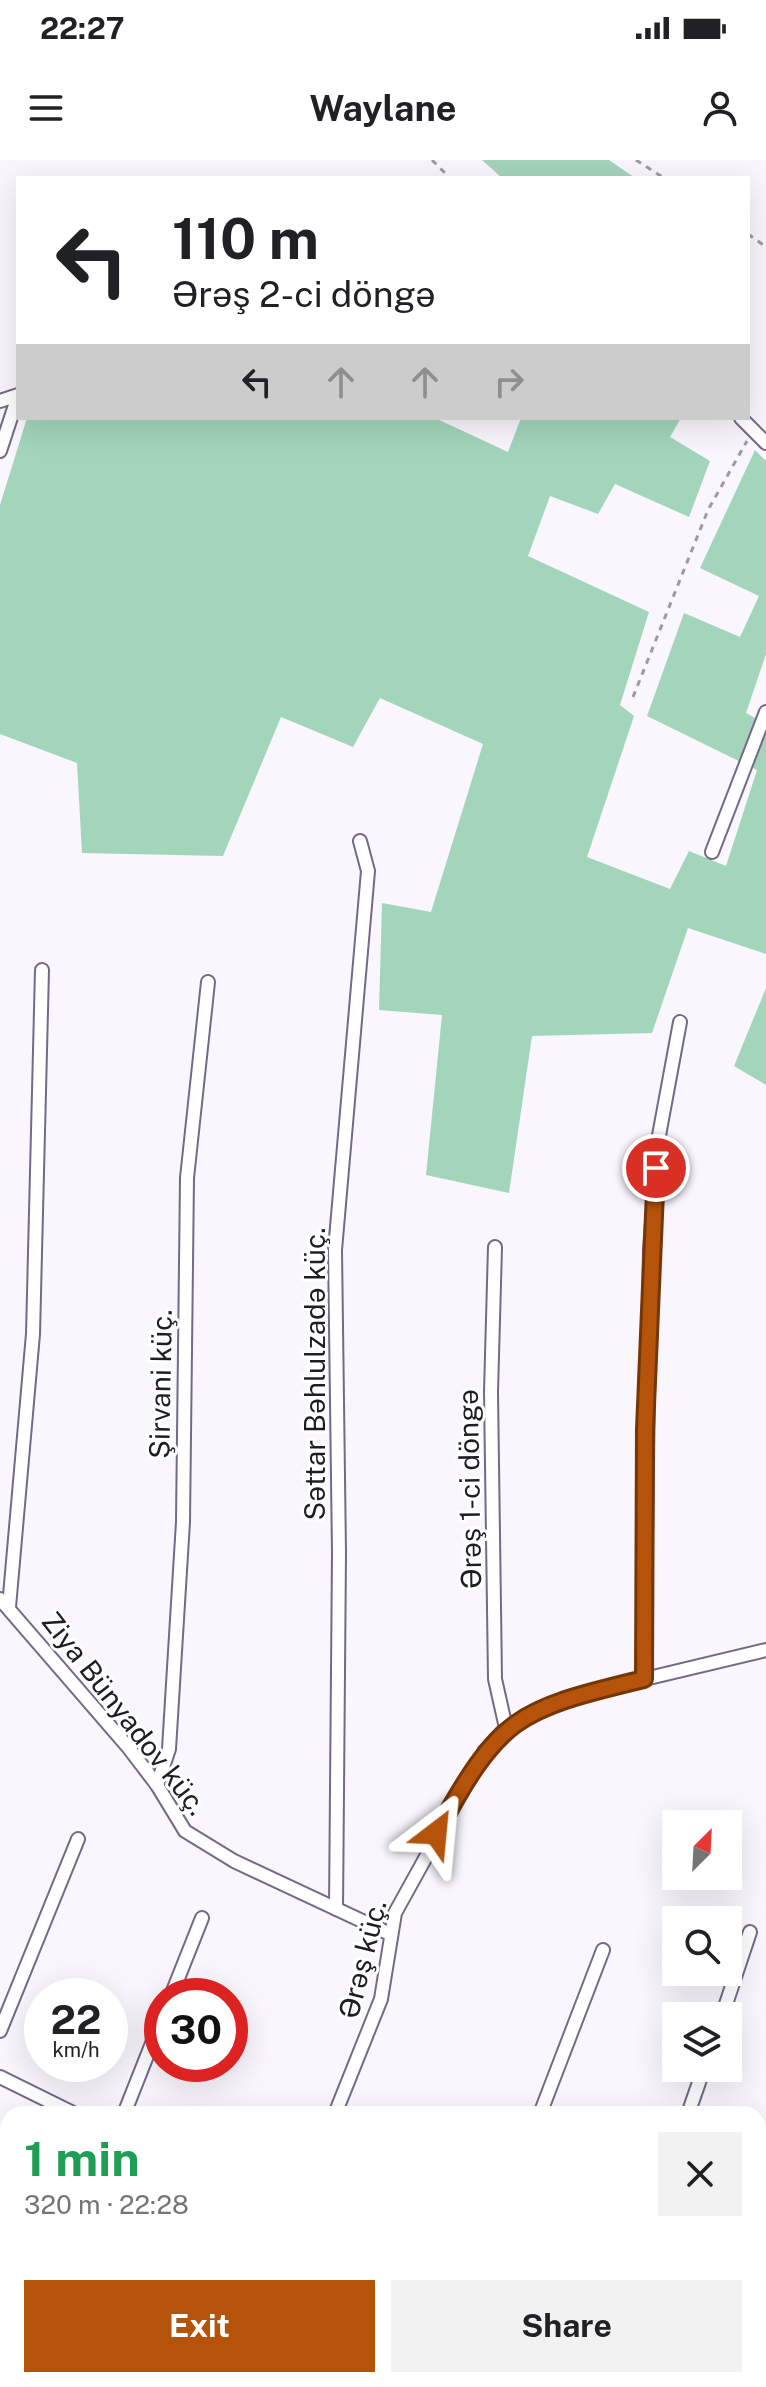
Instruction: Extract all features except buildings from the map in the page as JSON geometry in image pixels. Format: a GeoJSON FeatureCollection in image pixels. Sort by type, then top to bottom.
{"type":"FeatureCollection","features":[{"type":"Feature","properties":{"kind":"street"},"geometry":{"type":"LineString","coordinates":[[0,451],[16,402]]}},
{"type":"Feature","properties":{"kind":"street"},"geometry":{"type":"LineString","coordinates":[[743,420],[766,443]]}},
{"type":"Feature","properties":{"kind":"street"},"geometry":{"type":"LineString","coordinates":[[712,852],[766,712]]}},
{"type":"Feature","properties":{"kind":"street","name":"Səttar Bəhlulzadə küç."},"geometry":{"type":"LineString","coordinates":[[336,1909],[339,1553],[335,1250],[368,871],[360,841]]}},
{"type":"Feature","properties":{"kind":"street"},"geometry":{"type":"LineString","coordinates":[[5,1603],[33,1334],[42,970]]}},
{"type":"Feature","properties":{"kind":"street","name":"Şirvani küç."},"geometry":{"type":"LineString","coordinates":[[157,1785],[169,1749],[183,1522],[187,1178],[208,982]]}},
{"type":"Feature","properties":{"kind":"street"},"geometry":{"type":"LineString","coordinates":[[644,1679],[650,1249],[658,1141],[680,1022]]}},
{"type":"Feature","properties":{"kind":"street","name":"Ərəş 1-ci döngə"},"geometry":{"type":"LineString","coordinates":[[495,1247],[491,1392],[495,1679],[506,1728]]}},
{"type":"Feature","properties":{"kind":"street","name":"Ziya Bünyadov küç."},"geometry":{"type":"LineString","coordinates":[[5,1603],[157,1785],[174,1817],[200,1843],[390,1934]]}},
{"type":"Feature","properties":{"kind":"street","name":"Ərəş küç."},"geometry":{"type":"LineString","coordinates":[[338,2106],[381,1999],[390,1934],[406,1889],[467,1778],[506,1728],[565,1698],[766,1650]]}},
{"type":"Feature","properties":{"kind":"street"},"geometry":{"type":"LineString","coordinates":[[0,2031],[78,1839]]}},
{"type":"Feature","properties":{"kind":"street"},"geometry":{"type":"LineString","coordinates":[[178,1978],[202,1918]]}},
{"type":"Feature","properties":{"kind":"street"},"geometry":{"type":"LineString","coordinates":[[727,2002],[750,1932]]}},
{"type":"Feature","properties":{"kind":"street"},"geometry":{"type":"LineString","coordinates":[[543,2106],[603,1950]]}},
{"type":"Feature","properties":{"kind":"street"},"geometry":{"type":"LineString","coordinates":[[127,2106],[144,2063]]}},
{"type":"Feature","properties":{"kind":"street"},"geometry":{"type":"LineString","coordinates":[[0,2077],[59,2106]]}},
{"type":"Feature","properties":{"kind":"street"},"geometry":{"type":"LineString","coordinates":[[691,2106],[699,2082]]}},
{"type":"Feature","properties":{"kind":"path"},"geometry":{"type":"LineString","coordinates":[[432,160],[448,176]]}},
{"type":"Feature","properties":{"kind":"path"},"geometry":{"type":"LineString","coordinates":[[636,160],[661,176]]}},
{"type":"Feature","properties":{"kind":"path"},"geometry":{"type":"LineString","coordinates":[[633,697],[708,510],[754,431]]}},
{"type":"Feature","properties":{"kind":"green space"},"geometry":{"type":"Polygon","coordinates":[[[482,160],[609,160],[632,176],[500,176],[482,160]]]}},
{"type":"Feature","properties":{"kind":"green space"},"geometry":{"type":"Polygon","coordinates":[[[26,420],[439,420],[508,452],[520,420],[680,420],[670,437],[710,461],[689,517],[615,484],[598,514],[550,496],[528,556],[649,612],[620,705],[634,716],[587,857],[670,889],[689,851],[726,866],[757,770],[647,716],[684,613],[740,637],[759,596],[700,568],[755,450],[766,461],[766,654],[746,713],[766,724],[766,954],[688,928],[652,1033],[532,1036],[509,1193],[426,1175],[442,1015],[379,1010],[382,903],[431,912],[483,744],[380,698],[353,747],[281,717],[223,856],[82,853],[77,763],[0,734],[0,505],[26,420]]]}},
{"type":"Feature","properties":{"kind":"green space"},"geometry":{"type":"Polygon","coordinates":[[[766,988],[766,1085],[734,1066],[766,988]]]}},
{"type":"Feature","properties":{"kind":"route"},"geometry":{"type":"LineString","coordinates":[[436,1833],[484,1752],[506,1728],[531,1712],[565,1698],[644,1679],[645,1429],[650,1249],[656,1168]]}}]}
